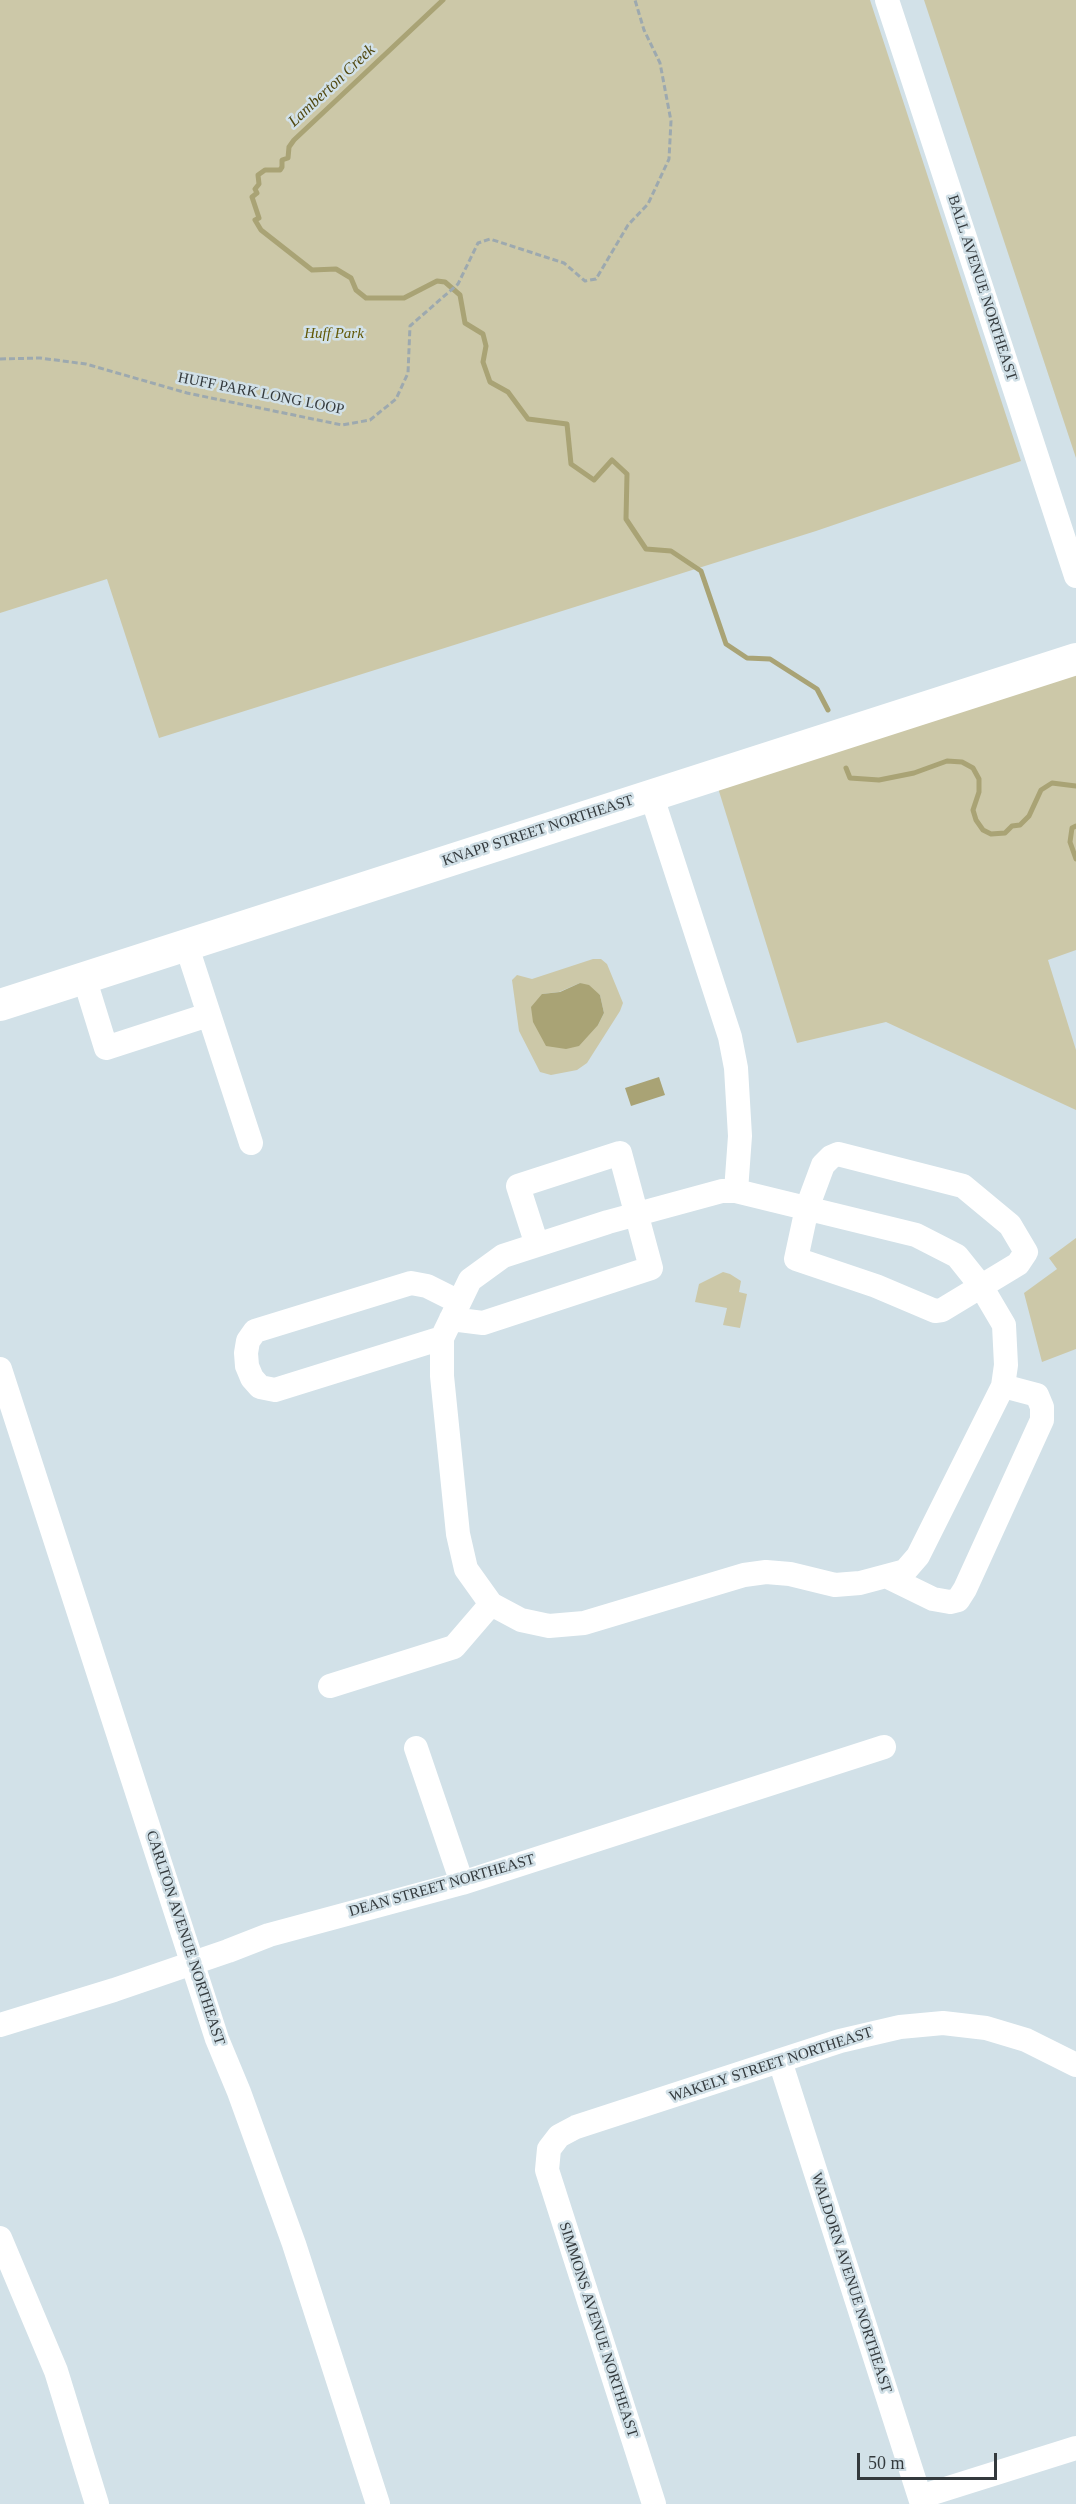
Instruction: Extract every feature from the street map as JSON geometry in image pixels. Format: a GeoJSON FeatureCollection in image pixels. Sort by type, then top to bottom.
{"type":"FeatureCollection","features":[{"type":"Feature","properties":{"kind":"main road","name":"KNAPP STREET NORTHEAST"},"geometry":{"type":"LineString","coordinates":[[0,1005],[1076,658]]}},
{"type":"Feature","properties":{"kind":"street","name":"BALL AVENUE NORTHEAST"},"geometry":{"type":"LineString","coordinates":[[887,0],[1076,576]]}},
{"type":"Feature","properties":{"kind":"street"},"geometry":{"type":"LineString","coordinates":[[651,794],[729,1036],[736,1068],[740,1136],[736,1191]]}},
{"type":"Feature","properties":{"kind":"street"},"geometry":{"type":"LineString","coordinates":[[186,944],[251,1143]]}},
{"type":"Feature","properties":{"kind":"street"},"geometry":{"type":"LineString","coordinates":[[84,977],[106,1048],[208,1015]]}},
{"type":"Feature","properties":{"kind":"street"},"geometry":{"type":"LineString","coordinates":[[451,1320],[427,1286],[411,1283],[255,1330],[248,1341],[246,1353],[252,1377],[260,1387],[275,1390],[451,1320],[483,1323],[651,1268],[620,1153],[518,1186],[537,1245]]}},
{"type":"Feature","properties":{"kind":"street"},"geometry":{"type":"LineString","coordinates":[[838,1154],[963,1186],[1010,1225],[1026,1252],[1018,1264],[942,1310],[935,1311],[876,1286],[796,1259],[807,1208],[823,1165],[838,1154]]}},
{"type":"Feature","properties":{"kind":"street"},"geometry":{"type":"LineString","coordinates":[[722,1191],[736,1191],[807,1208],[916,1235],[957,1256],[981,1286],[1004,1325],[1006,1365],[1003,1386],[918,1556],[905,1571],[860,1583],[835,1585],[790,1574],[766,1572],[744,1575],[584,1623],[549,1626],[521,1620],[491,1604],[466,1569],[458,1534],[441,1376],[451,1320],[470,1280],[503,1256],[638,1214],[722,1191]]}},
{"type":"Feature","properties":{"kind":"street","name":"CARLTON AVENUE NORTHEAST"},"geometry":{"type":"LineString","coordinates":[[0,1369],[217,2039],[239,2092],[294,2244],[378,2504]]}},
{"type":"Feature","properties":{"kind":"street"},"geometry":{"type":"LineString","coordinates":[[888,1577],[933,1599],[950,1602],[958,1600],[965,1589],[1042,1420],[1042,1407],[1037,1395],[1003,1386]]}},
{"type":"Feature","properties":{"kind":"street"},"geometry":{"type":"LineString","coordinates":[[330,1686],[454,1647],[491,1604]]}},
{"type":"Feature","properties":{"kind":"street"},"geometry":{"type":"LineString","coordinates":[[416,1748],[462,1883]]}},
{"type":"Feature","properties":{"kind":"street","name":"DEAN STREET NORTHEAST"},"geometry":{"type":"LineString","coordinates":[[0,2025],[228,1952],[269,1935],[462,1883],[884,1748]]}},
{"type":"Feature","properties":{"kind":"street","name":"WAKELY STREET NORTHEAST"},"geometry":{"type":"LineString","coordinates":[[547,2155],[559,2136],[576,2127],[861,2034],[900,2027],[943,2023],[1005,2032],[1076,2065]]}},
{"type":"Feature","properties":{"kind":"street","name":"WALDORN AVENUE NORTHEAST"},"geometry":{"type":"LineString","coordinates":[[780,2061],[921,2500]]}},
{"type":"Feature","properties":{"kind":"street","name":"SIMMONS AVENUE NORTHEAST"},"geometry":{"type":"LineString","coordinates":[[547,2155],[547,2170],[654,2504]]}},
{"type":"Feature","properties":{"kind":"street"},"geometry":{"type":"LineString","coordinates":[[0,2238],[56,2371],[98,2504]]}},
{"type":"Feature","properties":{"kind":"street"},"geometry":{"type":"LineString","coordinates":[[921,2500],[1076,2448]]}},
{"type":"Feature","properties":{"kind":"path","name":"HUFF PARK LONG LOOP"},"geometry":{"type":"LineString","coordinates":[[0,359],[40,358],[86,364],[187,393],[342,425],[370,420],[396,399],[408,373],[410,326],[458,284],[478,243],[490,239],[564,263],[585,281],[596,279],[628,225],[648,204],[669,159],[671,121],[660,63],[644,30],[635,0]]}},
{"type":"Feature","properties":{"kind":"green space","name":"Huff Park"},"geometry":{"type":"Polygon","coordinates":[[[0,0],[870,0],[1021,461],[816,531],[159,738],[107,579],[0,613],[0,0]]]}},
{"type":"Feature","properties":{"kind":"green space"},"geometry":{"type":"Polygon","coordinates":[[[924,0],[1076,0],[1076,458],[924,0]]]}},
{"type":"Feature","properties":{"kind":"green space"},"geometry":{"type":"Polygon","coordinates":[[[1076,675],[1076,950],[1048,960],[1076,1050],[1076,1110],[886,1022],[797,1043],[718,788],[1076,675]]]}},
{"type":"Feature","properties":{"kind":"green space"},"geometry":{"type":"Polygon","coordinates":[[[593,959],[601,959],[607,964],[623,1003],[587,1063],[577,1070],[551,1075],[540,1072],[519,1031],[512,980],[517,975],[532,979],[593,959]],[[580,983],[559,992],[542,994],[598,1025],[604,1013],[600,995],[580,983]]]}},
{"type":"Feature","properties":{"kind":"green space"},"geometry":{"type":"Polygon","coordinates":[[[1076,1238],[1076,1349],[1042,1362],[1024,1293],[1057,1269],[1049,1258],[1076,1238]]]}},
{"type":"Feature","properties":{"kind":"green space"},"geometry":{"type":"Polygon","coordinates":[[[723,1272],[741,1281],[739,1292],[747,1294],[740,1328],[723,1325],[727,1308],[695,1302],[699,1284],[723,1272]]]}},
{"type":"Feature","properties":{"kind":"shaded area"},"geometry":{"type":"Polygon","coordinates":[[[580,983],[589,985],[600,995],[604,1013],[598,1025],[579,1046],[566,1049],[546,1046],[533,1022],[531,1007],[542,994],[560,992],[580,983]]]}},
{"type":"Feature","properties":{"kind":"shaded area"},"geometry":{"type":"Polygon","coordinates":[[[659,1077],[665,1095],[631,1106],[625,1088],[659,1077]]]}},
{"type":"Feature","properties":{"kind":"waterway","name":"Lamberton Creek"},"geometry":{"type":"LineString","coordinates":[[443,0],[294,140],[289,147],[288,158],[282,160],[280,170],[265,170],[258,175],[259,184],[255,189],[257,193],[252,197],[259,218],[255,220],[261,230],[312,270],[336,269],[351,278],[356,290],[366,298],[404,298],[437,281],[445,282],[460,295],[465,323],[483,334],[486,346],[483,362],[490,382],[508,392],[528,419],[567,424],[571,464],[594,480],[612,460],[627,474],[626,519],[646,549],[671,551],[701,571],[726,644],[747,658],[770,659],[817,689],[828,710]]}},
{"type":"Feature","properties":{"kind":"waterway","name":"Lamberton Creek"},"geometry":{"type":"LineString","coordinates":[[846,768],[850,778],[879,780],[914,773],[947,761],[962,762],[973,768],[979,779],[979,792],[973,810],[983,830],[991,834],[1005,833],[1012,826],[1020,825],[1029,816],[1041,790],[1052,783],[1076,786]]}},
{"type":"Feature","properties":{"kind":"waterway","name":"Lamberton Creek"},"geometry":{"type":"LineString","coordinates":[[1076,826],[1072,828],[1070,842],[1076,859]]}}]}
